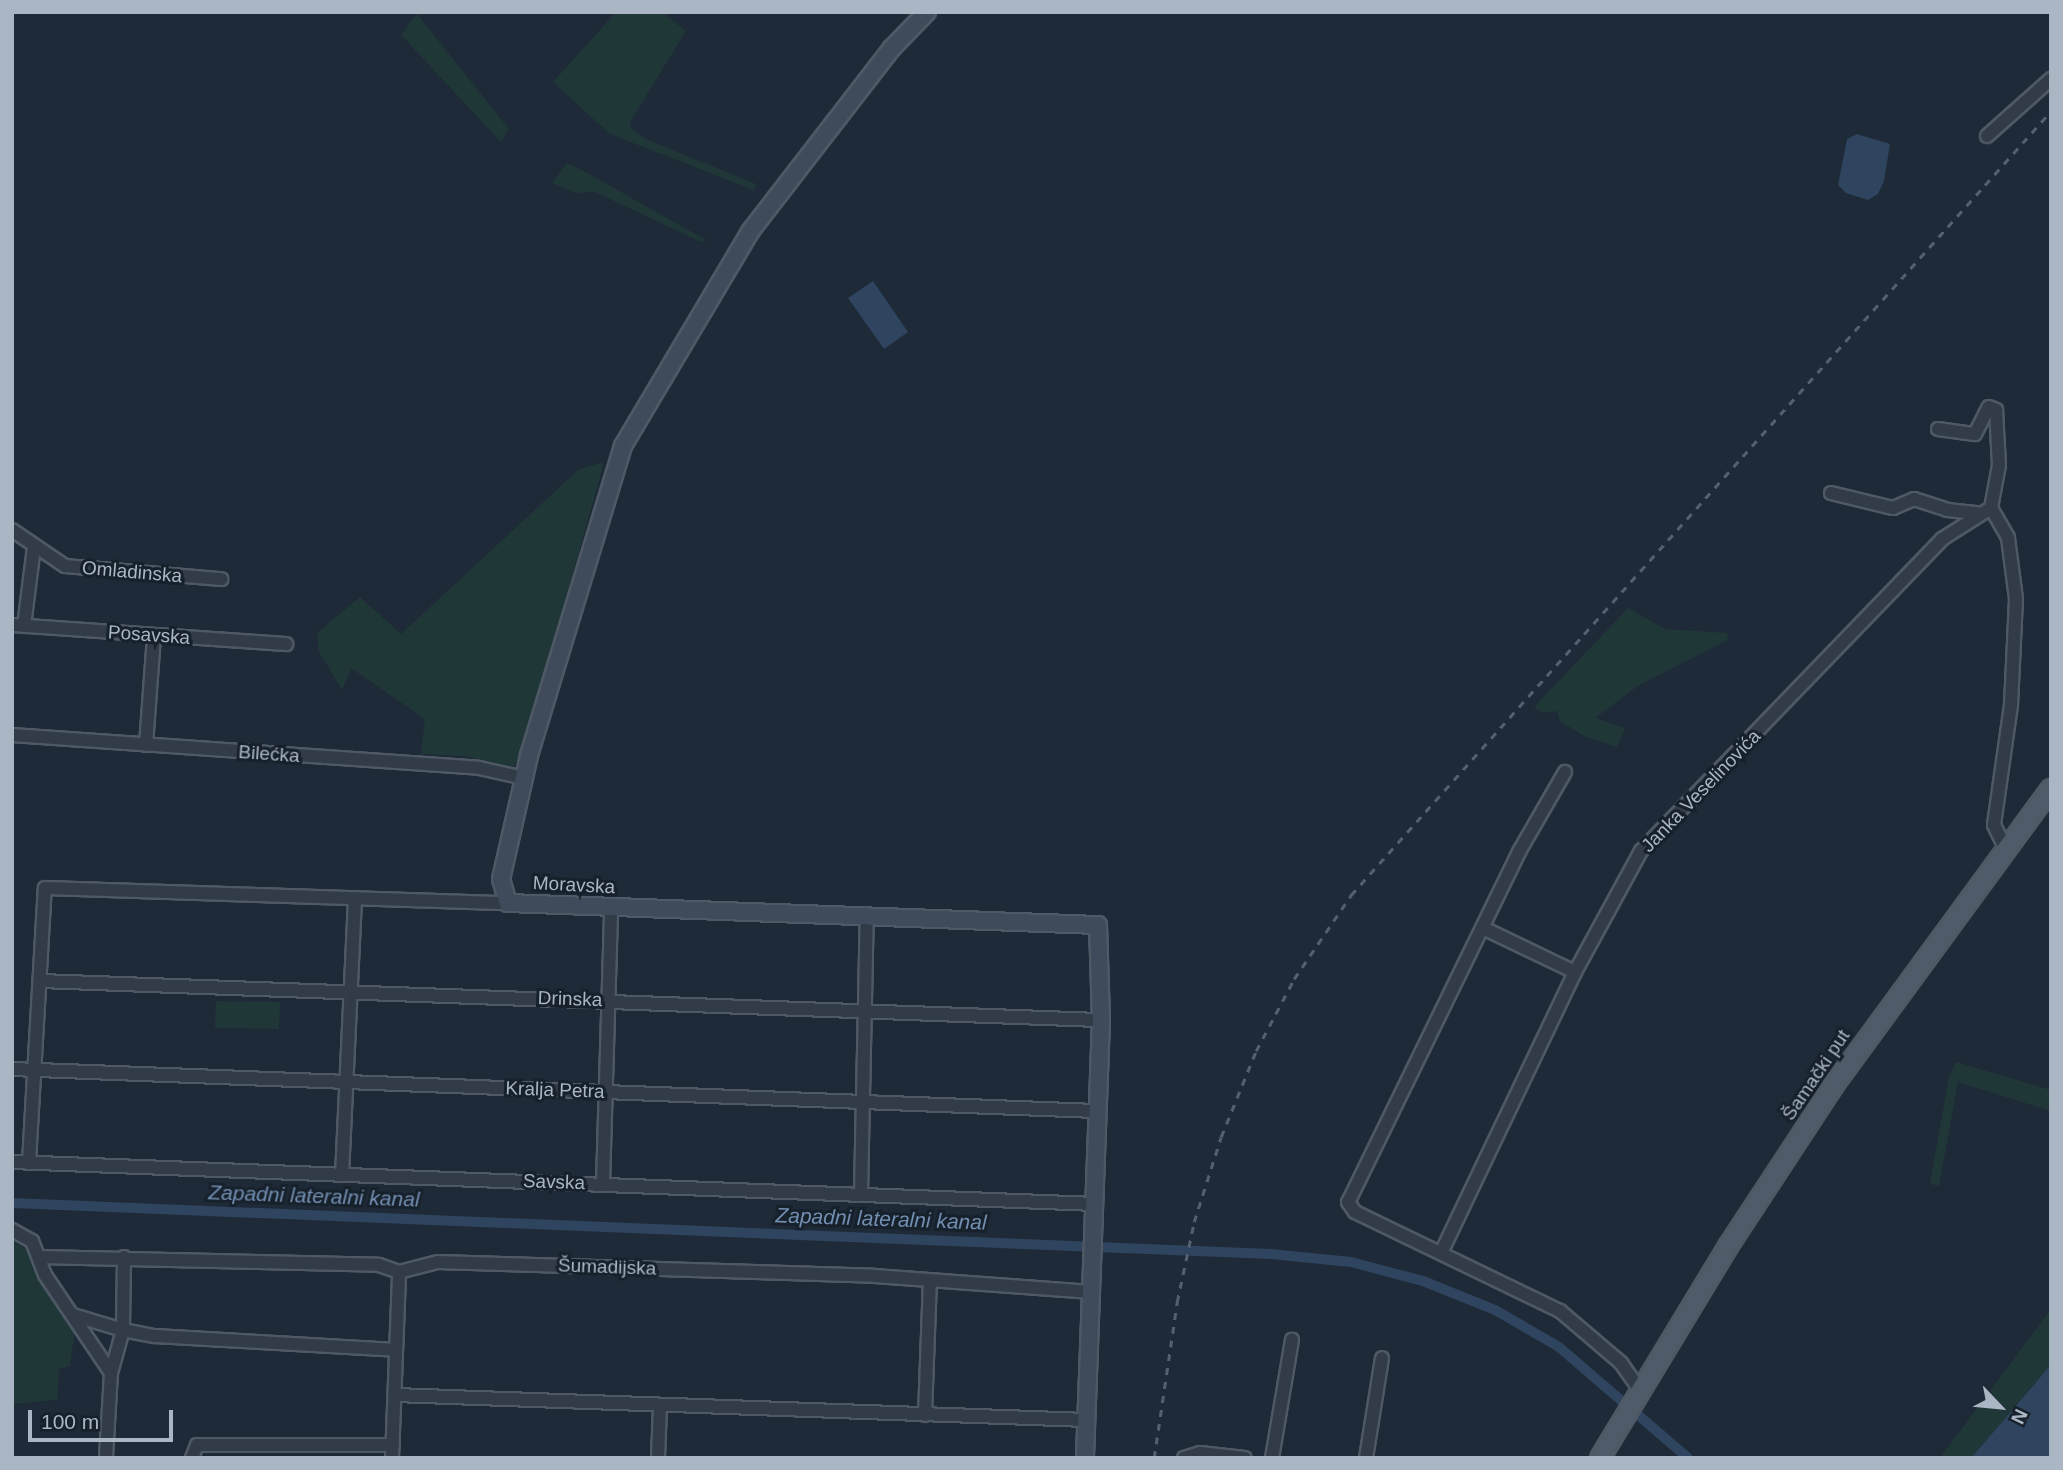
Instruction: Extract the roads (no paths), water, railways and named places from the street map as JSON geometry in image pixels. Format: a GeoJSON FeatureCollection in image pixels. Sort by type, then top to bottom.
{"type":"FeatureCollection","features":[{"type":"Feature","properties":{"kind":"main road","name":"Šamački put"},"geometry":{"type":"LineString","coordinates":[[1600,1458],[1729,1245],[1828,1094],[2005,848],[2051,789]]}},
{"type":"Feature","properties":{"kind":"street"},"geometry":{"type":"LineString","coordinates":[[509,903],[502,867],[524,778],[622,446],[750,232],[892,48],[927,12]]}},
{"type":"Feature","properties":{"kind":"street"},"geometry":{"type":"LineString","coordinates":[[1986,136],[2051,79]]}},
{"type":"Feature","properties":{"kind":"street"},"geometry":{"type":"LineString","coordinates":[[1938,429],[1975,434],[1989,407],[1996,410],[1999,466],[1985,511]]}},
{"type":"Feature","properties":{"kind":"street"},"geometry":{"type":"LineString","coordinates":[[1831,492],[1893,508],[1914,499],[1947,510],[1985,511],[2008,538],[2015,599],[2011,705],[1994,825],[2005,848]]}},
{"type":"Feature","properties":{"kind":"street","name":"Janka Veselinovića"},"geometry":{"type":"LineString","coordinates":[[1441,1253],[1575,972],[1641,850],[1942,540],[1985,511]]}},
{"type":"Feature","properties":{"kind":"street","name":"Omladinska"},"geometry":{"type":"LineString","coordinates":[[12,530],[51,559],[80,569],[221,579]]}},
{"type":"Feature","properties":{"kind":"street"},"geometry":{"type":"LineString","coordinates":[[18,626],[34,547]]}},
{"type":"Feature","properties":{"kind":"street","name":"Posavska"},"geometry":{"type":"LineString","coordinates":[[18,626],[286,644]]}},
{"type":"Feature","properties":{"kind":"street"},"geometry":{"type":"LineString","coordinates":[[146,746],[154,635]]}},
{"type":"Feature","properties":{"kind":"street","name":"Bilećka"},"geometry":{"type":"LineString","coordinates":[[12,735],[479,768],[524,778]]}},
{"type":"Feature","properties":{"kind":"street"},"geometry":{"type":"LineString","coordinates":[[1565,772],[1483,928],[1348,1202],[1355,1212],[1560,1311],[1621,1363],[1638,1395]]}},
{"type":"Feature","properties":{"kind":"street","name":"Moravska"},"geometry":{"type":"LineString","coordinates":[[40,981],[43,892],[55,887],[611,909],[1089,922],[1101,930],[1101,1020]]}},
{"type":"Feature","properties":{"kind":"street"},"geometry":{"type":"LineString","coordinates":[[342,1175],[355,898]]}},
{"type":"Feature","properties":{"kind":"street"},"geometry":{"type":"LineString","coordinates":[[603,1183],[611,909]]}},
{"type":"Feature","properties":{"kind":"street"},"geometry":{"type":"LineString","coordinates":[[861,1192],[867,917]]}},
{"type":"Feature","properties":{"kind":"street"},"geometry":{"type":"LineString","coordinates":[[1483,928],[1575,972]]}},
{"type":"Feature","properties":{"kind":"street"},"geometry":{"type":"LineString","coordinates":[[29,1163],[40,981]]}},
{"type":"Feature","properties":{"kind":"street","name":"Drinska"},"geometry":{"type":"LineString","coordinates":[[40,981],[865,1008],[1101,1020]]}},
{"type":"Feature","properties":{"kind":"street"},"geometry":{"type":"LineString","coordinates":[[1085,1458],[1101,1020]]}},
{"type":"Feature","properties":{"kind":"street","name":"Kralja Petra"},"geometry":{"type":"LineString","coordinates":[[12,1069],[1097,1111]]}},
{"type":"Feature","properties":{"kind":"street","name":"Savska"},"geometry":{"type":"LineString","coordinates":[[12,1162],[861,1192],[1095,1204]]}},
{"type":"Feature","properties":{"kind":"street"},"geometry":{"type":"LineString","coordinates":[[12,1230],[25,1234],[111,1373]]}},
{"type":"Feature","properties":{"kind":"street","name":"Šumadijska"},"geometry":{"type":"LineString","coordinates":[[39,1257],[379,1265],[400,1272],[438,1262],[930,1281],[1092,1292]]}},
{"type":"Feature","properties":{"kind":"street"},"geometry":{"type":"LineString","coordinates":[[106,1458],[111,1373],[123,1330],[124,1257]]}},
{"type":"Feature","properties":{"kind":"street"},"geometry":{"type":"LineString","coordinates":[[192,1458],[197,1445],[392,1451],[400,1272]]}},
{"type":"Feature","properties":{"kind":"street"},"geometry":{"type":"LineString","coordinates":[[925,1415],[930,1281]]}},
{"type":"Feature","properties":{"kind":"street"},"geometry":{"type":"LineString","coordinates":[[73,1315],[123,1330],[155,1336],[396,1350]]}},
{"type":"Feature","properties":{"kind":"street"},"geometry":{"type":"LineString","coordinates":[[1272,1458],[1292,1340]]}},
{"type":"Feature","properties":{"kind":"street"},"geometry":{"type":"LineString","coordinates":[[1366,1458],[1382,1358]]}},
{"type":"Feature","properties":{"kind":"street"},"geometry":{"type":"LineString","coordinates":[[395,1395],[1087,1420]]}},
{"type":"Feature","properties":{"kind":"street"},"geometry":{"type":"LineString","coordinates":[[658,1458],[660,1406]]}},
{"type":"Feature","properties":{"kind":"street"},"geometry":{"type":"LineString","coordinates":[[1184,1458],[1200,1452],[1245,1458]]}},
{"type":"Feature","properties":{"kind":"water"},"geometry":{"type":"Polygon","coordinates":[[[1857,134],[1890,144],[1884,181],[1878,194],[1868,200],[1846,193],[1838,185],[1847,139],[1857,134]]]}},
{"type":"Feature","properties":{"kind":"water"},"geometry":{"type":"Polygon","coordinates":[[[873,281],[908,332],[884,349],[848,298],[873,281]]]}},
{"type":"Feature","properties":{"kind":"water"},"geometry":{"type":"Polygon","coordinates":[[[2051,1364],[2051,1458],[1971,1458],[2037,1381],[2051,1364]]]}},
{"type":"Feature","properties":{"kind":"waterway","name":"Zapadni lateralni kanal"},"geometry":{"type":"LineString","coordinates":[[12,1203],[1271,1254],[1351,1262],[1423,1281],[1495,1310],[1559,1347],[1688,1458]]}},
{"type":"Feature","properties":{"kind":"railway"},"geometry":{"type":"LineString","coordinates":[[1154,1458],[1177,1302],[1194,1222],[1221,1137],[1256,1051],[1294,979],[1351,895],[2051,111]]}}]}
